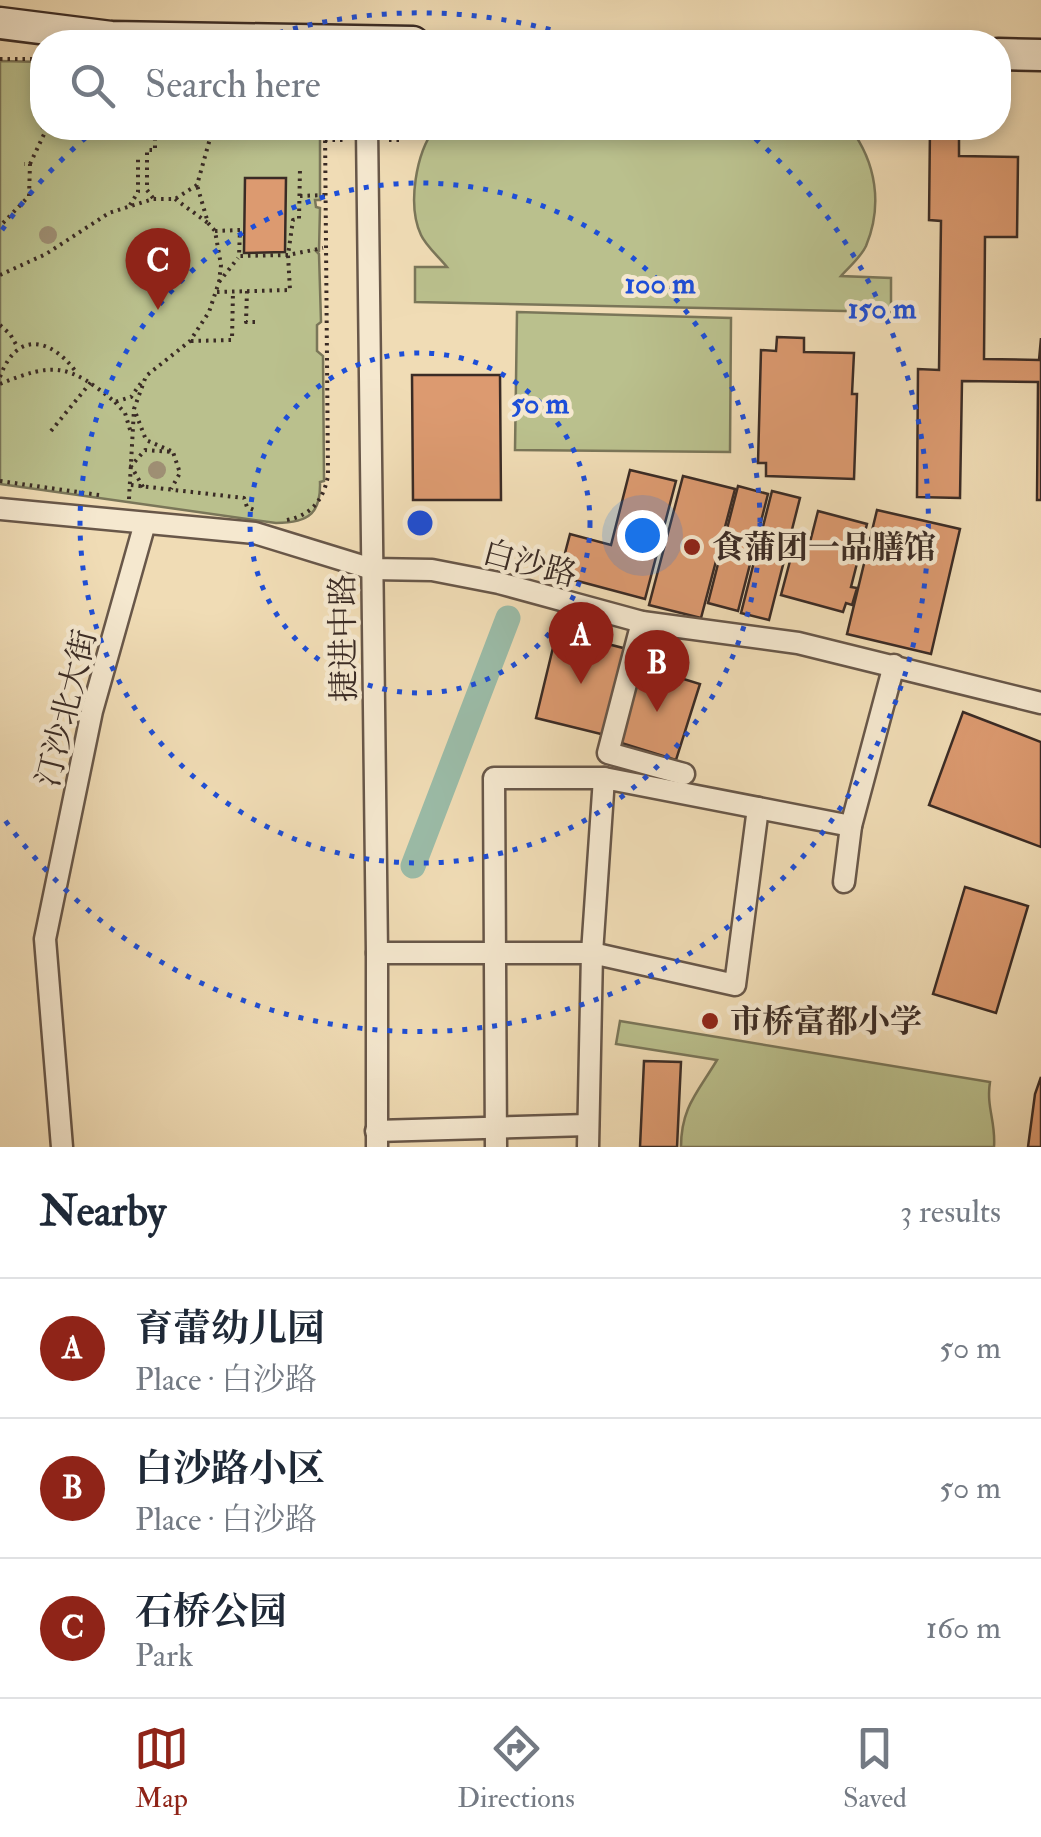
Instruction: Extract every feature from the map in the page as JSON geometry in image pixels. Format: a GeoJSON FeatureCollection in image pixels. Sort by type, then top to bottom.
{"type":"FeatureCollection","features":[{"type":"Feature","properties":{"kind":"main road"},"geometry":{"type":"LineString","coordinates":[[0,23],[45,29]]}},
{"type":"Feature","properties":{"kind":"main road"},"geometry":{"type":"LineString","coordinates":[[1011,54],[1041,55]]}},
{"type":"Feature","properties":{"kind":"street","name":"捷进中路"},"geometry":{"type":"LineString","coordinates":[[367,140],[376,1139]]}},
{"type":"Feature","properties":{"kind":"street","name":"白沙路"},"geometry":{"type":"LineString","coordinates":[[0,509],[256,534],[372,569],[432,570],[498,583],[642,622],[798,643],[1041,703]]}},
{"type":"Feature","properties":{"kind":"street","name":"汀沙北大街"},"geometry":{"type":"LineString","coordinates":[[62,1147],[46,939],[92,712],[145,523]]}},
{"type":"Feature","properties":{"kind":"street"},"geometry":{"type":"LineString","coordinates":[[642,622],[608,753],[684,774]]}},
{"type":"Feature","properties":{"kind":"street"},"geometry":{"type":"LineString","coordinates":[[844,882],[851,826],[894,665]]}},
{"type":"Feature","properties":{"kind":"street"},"geometry":{"type":"LineString","coordinates":[[496,1136],[494,778],[604,778],[851,826]]}},
{"type":"Feature","properties":{"kind":"street"},"geometry":{"type":"LineString","coordinates":[[588,1147],[592,953],[604,778]]}},
{"type":"Feature","properties":{"kind":"street"},"geometry":{"type":"LineString","coordinates":[[377,953],[592,953],[735,985],[758,808]]}},
{"type":"Feature","properties":{"kind":"street"},"geometry":{"type":"LineString","coordinates":[[376,1139],[496,1136],[588,1125]]}},
{"type":"Feature","properties":{"kind":"path"},"geometry":{"type":"LineString","coordinates":[[0,59],[30,39]]}},
{"type":"Feature","properties":{"kind":"path"},"geometry":{"type":"LineString","coordinates":[[1,223],[29,196],[27,164],[40,140]]}},
{"type":"Feature","properties":{"kind":"path"},"geometry":{"type":"LineString","coordinates":[[153,199],[146,190],[148,150],[155,150],[155,140]]}},
{"type":"Feature","properties":{"kind":"path"},"geometry":{"type":"LineString","coordinates":[[208,223],[196,185],[209,140]]}},
{"type":"Feature","properties":{"kind":"path"},"geometry":{"type":"LineString","coordinates":[[272,519],[290,520],[307,515],[319,502],[326,485],[325,140]]}},
{"type":"Feature","properties":{"kind":"path"},"geometry":{"type":"LineString","coordinates":[[130,206],[138,192],[138,157]]}},
{"type":"Feature","properties":{"kind":"path"},"geometry":{"type":"LineString","coordinates":[[217,292],[290,290],[288,255],[293,220],[299,219],[300,169]]}},
{"type":"Feature","properties":{"kind":"path"},"geometry":{"type":"LineString","coordinates":[[138,171],[147,171]]}},
{"type":"Feature","properties":{"kind":"path"},"geometry":{"type":"LineString","coordinates":[[0,275],[46,254],[109,213],[153,199],[174,199],[196,185]]}},
{"type":"Feature","properties":{"kind":"path"},"geometry":{"type":"LineString","coordinates":[[300,196],[325,195]]}},
{"type":"Feature","properties":{"kind":"path"},"geometry":{"type":"LineString","coordinates":[[115,402],[130,397],[146,376],[190,341],[209,312],[220,282],[216,231],[174,199]]}},
{"type":"Feature","properties":{"kind":"path"},"geometry":{"type":"LineString","coordinates":[[216,231],[240,230],[239,256],[220,282]]}},
{"type":"Feature","properties":{"kind":"path"},"geometry":{"type":"LineString","coordinates":[[239,256],[288,255],[326,248]]}},
{"type":"Feature","properties":{"kind":"path"},"geometry":{"type":"LineString","coordinates":[[190,341],[232,340],[233,291]]}},
{"type":"Feature","properties":{"kind":"path"},"geometry":{"type":"LineString","coordinates":[[247,291],[246,322],[257,322]]}},
{"type":"Feature","properties":{"kind":"path"},"geometry":{"type":"LineString","coordinates":[[0,326],[18,348]]}},
{"type":"Feature","properties":{"kind":"path"},"geometry":{"type":"LineString","coordinates":[[0,377],[5,362],[18,348],[36,343],[50,346],[125,413],[132,438]]}},
{"type":"Feature","properties":{"kind":"path"},"geometry":{"type":"LineString","coordinates":[[0,384],[31,372],[76,372]]}},
{"type":"Feature","properties":{"kind":"path"},"geometry":{"type":"LineString","coordinates":[[128,499],[134,409],[146,376]]}},
{"type":"Feature","properties":{"kind":"path"},"geometry":{"type":"LineString","coordinates":[[51,430],[91,382]]}},
{"type":"Feature","properties":{"kind":"path"},"geometry":{"type":"LineString","coordinates":[[134,409],[146,440],[173,452],[180,473],[171,490]]}},
{"type":"Feature","properties":{"kind":"path"},"geometry":{"type":"LineString","coordinates":[[131,466],[145,450],[173,452]]}},
{"type":"Feature","properties":{"kind":"path"},"geometry":{"type":"LineString","coordinates":[[131,466],[143,487]]}},
{"type":"Feature","properties":{"kind":"path"},"geometry":{"type":"LineString","coordinates":[[0,481],[110,496]]}},
{"type":"Feature","properties":{"kind":"path"},"geometry":{"type":"LineString","coordinates":[[130,485],[244,498],[248,507],[257,512]]}},
{"type":"Feature","properties":{"kind":"path"},"geometry":{"type":"LineString","coordinates":[[180,502],[182,491]]}},
{"type":"Feature","properties":{"kind":"green space"},"geometry":{"type":"Polygon","coordinates":[[[0,61],[30,62],[30,140],[320,140],[320,200],[315,200],[320,208],[316,251],[321,322],[317,325],[317,351],[323,356],[324,481],[320,482],[312,513],[298,521],[276,523],[0,484],[0,61]]]}},
{"type":"Feature","properties":{"kind":"green space"},"geometry":{"type":"Polygon","coordinates":[[[428,140],[858,140],[871,169],[874,215],[864,250],[841,276],[891,278],[891,312],[415,302],[415,267],[447,267],[423,239],[417,223],[414,195],[428,140]]]}},
{"type":"Feature","properties":{"kind":"green space"},"geometry":{"type":"Polygon","coordinates":[[[517,312],[731,318],[730,452],[515,450],[517,312]]]}},
{"type":"Feature","properties":{"kind":"green space"},"geometry":{"type":"Polygon","coordinates":[[[620,1021],[990,1082],[994,1147],[681,1147],[687,1110],[717,1060],[616,1044],[620,1021]]]}},
{"type":"Feature","properties":{"kind":"building"},"geometry":{"type":"Polygon","coordinates":[[[930,140],[959,140],[959,156],[1018,157],[1017,237],[985,237],[984,359],[1039,360],[1041,338],[1041,500],[1037,500],[1038,382],[962,381],[960,498],[917,497],[918,369],[939,370],[941,221],[929,220],[930,140]]]}},
{"type":"Feature","properties":{"kind":"building"},"geometry":{"type":"Polygon","coordinates":[[[245,178],[286,178],[285,252],[244,253],[245,178]]]}},
{"type":"Feature","properties":{"kind":"building"},"geometry":{"type":"Polygon","coordinates":[[[777,337],[804,338],[804,352],[854,353],[854,479],[766,476],[766,463],[758,463],[761,350],[776,351],[777,337]]]}},
{"type":"Feature","properties":{"kind":"building"},"geometry":{"type":"Polygon","coordinates":[[[412,375],[500,375],[501,500],[413,500],[412,375]]]}},
{"type":"Feature","properties":{"kind":"building"},"geometry":{"type":"Polygon","coordinates":[[[630,470],[676,481],[645,599],[559,576],[570,534],[611,545],[630,470]]]}},
{"type":"Feature","properties":{"kind":"building","name":"食蒲团一品膳馆"},"geometry":{"type":"Polygon","coordinates":[[[683,476],[735,489],[701,618],[649,605],[683,476]]]}},
{"type":"Feature","properties":{"kind":"building"},"geometry":{"type":"Polygon","coordinates":[[[738,486],[768,494],[738,611],[708,603],[738,486]]]}},
{"type":"Feature","properties":{"kind":"building"},"geometry":{"type":"Polygon","coordinates":[[[772,491],[800,498],[769,620],[741,613],[772,491]]]}},
{"type":"Feature","properties":{"kind":"building"},"geometry":{"type":"Polygon","coordinates":[[[877,510],[960,529],[931,654],[847,634],[877,510]]]}},
{"type":"Feature","properties":{"kind":"building"},"geometry":{"type":"Polygon","coordinates":[[[818,511],[867,524],[851,587],[857,588],[852,605],[846,603],[843,612],[781,595],[794,546],[808,550],[818,511]]]}},
{"type":"Feature","properties":{"kind":"building"},"geometry":{"type":"Polygon","coordinates":[[[557,631],[627,649],[605,735],[536,718],[557,631]]]}},
{"type":"Feature","properties":{"kind":"building"},"geometry":{"type":"Polygon","coordinates":[[[638,665],[700,684],[676,760],[615,741],[638,665]]]}},
{"type":"Feature","properties":{"kind":"building"},"geometry":{"type":"Polygon","coordinates":[[[963,712],[1041,742],[1041,847],[929,805],[963,712]]]}},
{"type":"Feature","properties":{"kind":"building"},"geometry":{"type":"Polygon","coordinates":[[[965,887],[1028,906],[996,1013],[933,994],[965,887]]]}},
{"type":"Feature","properties":{"kind":"building"},"geometry":{"type":"Polygon","coordinates":[[[644,1061],[681,1062],[677,1147],[640,1147],[644,1061]]]}},
{"type":"Feature","properties":{"kind":"building"},"geometry":{"type":"Polygon","coordinates":[[[1041,1077],[1041,1147],[1028,1147],[1035,1094],[1041,1077]]]}},
{"type":"Feature","properties":{"kind":"waterway"},"geometry":{"type":"LineString","coordinates":[[413,866],[508,618]]}},
{"type":"Feature","properties":{"kind":"place","name":"石桥公园"},"geometry":{"type":"Point","coordinates":[158,310]}},
{"type":"Feature","properties":{"kind":"place","name":"食蒲团一品膳馆"},"geometry":{"type":"Point","coordinates":[692,547]}},
{"type":"Feature","properties":{"kind":"place","name":"育蕾幼儿园"},"geometry":{"type":"Point","coordinates":[581,684]}},
{"type":"Feature","properties":{"kind":"place","name":"白沙路小区"},"geometry":{"type":"Point","coordinates":[657,712]}},
{"type":"Feature","properties":{"kind":"place","name":"市桥富都小学"},"geometry":{"type":"Point","coordinates":[710,1021]}}]}
